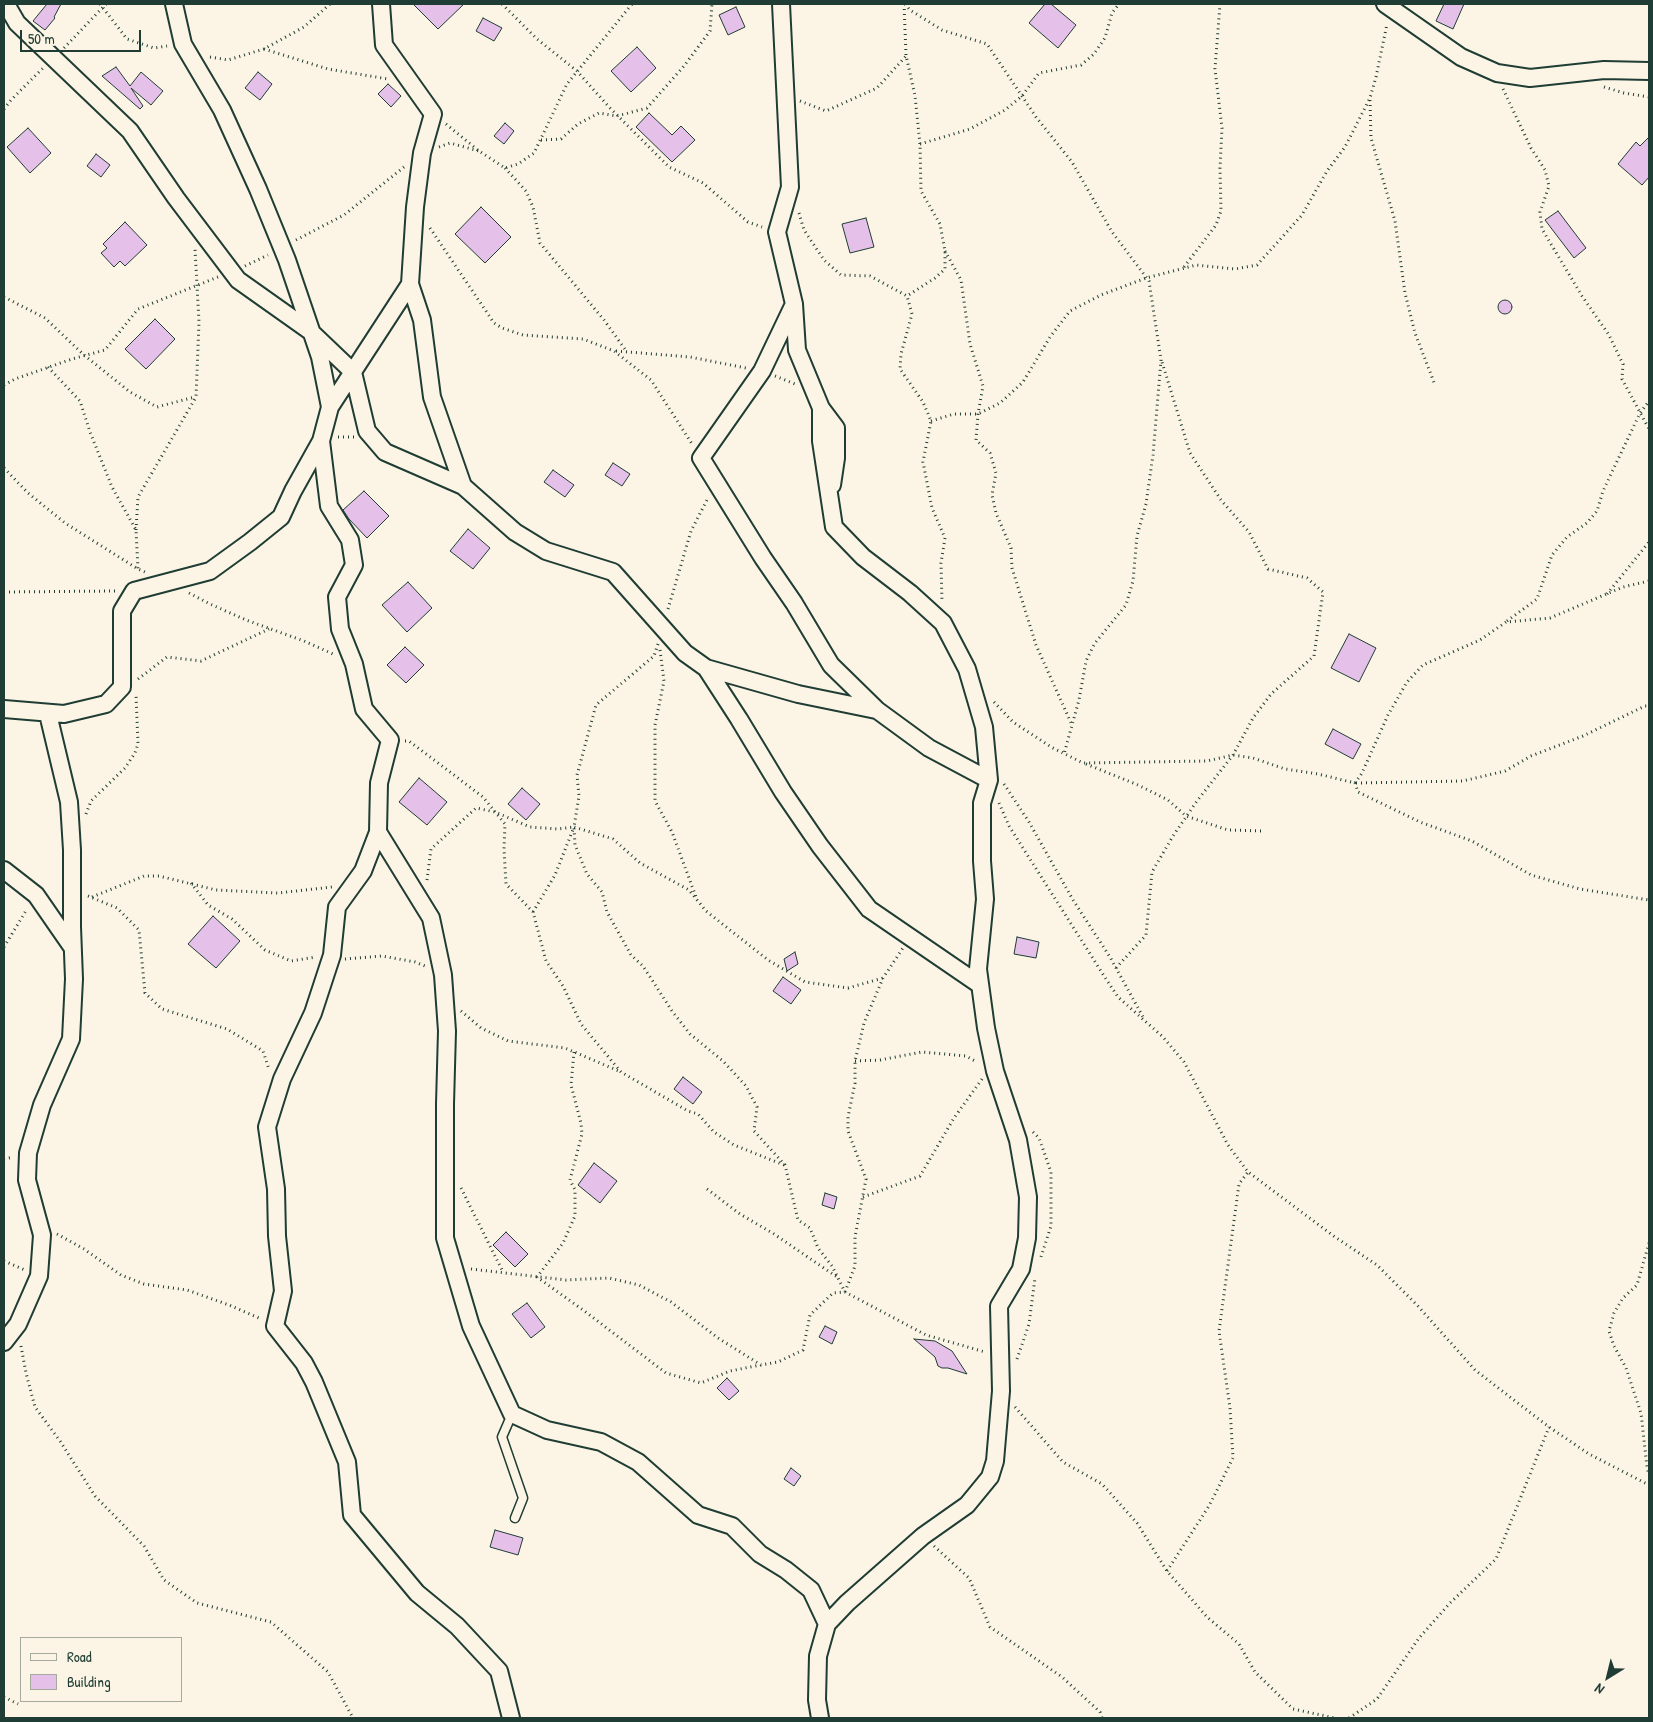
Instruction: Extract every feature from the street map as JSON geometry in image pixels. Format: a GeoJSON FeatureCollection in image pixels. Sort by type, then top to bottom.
{"type":"FeatureCollection","features":[{"type":"Feature","properties":{"kind":"street"},"geometry":{"type":"LineString","coordinates":[[6,4],[17,23],[130,131],[194,222],[238,280],[310,331],[353,372],[367,431],[385,452],[464,486],[515,532],[546,551],[613,572],[685,653],[706,668],[798,694],[877,710]]}},
{"type":"Feature","properties":{"kind":"street"},"geometry":{"type":"LineString","coordinates":[[174,4],[183,44],[222,110],[258,189],[287,260],[320,357],[330,407]]}},
{"type":"Feature","properties":{"kind":"street"},"geometry":{"type":"LineString","coordinates":[[381,4],[384,45],[433,114],[422,153],[415,207],[410,284],[422,320],[432,396],[464,486]]}},
{"type":"Feature","properties":{"kind":"street"},"geometry":{"type":"LineString","coordinates":[[781,4],[790,187],[776,232],[794,304],[797,350],[821,408],[821,442],[834,527],[863,557],[910,593],[943,623],[967,668],[984,727],[989,780],[982,803],[982,861],[985,899],[978,969],[992,1070],[1018,1140],[1028,1197],[1027,1238],[1021,1269],[999,1306],[1001,1391],[995,1462],[990,1477],[967,1506],[923,1536],[847,1603],[827,1624],[818,1656],[817,1700],[820,1718]]}},
{"type":"Feature","properties":{"kind":"street"},"geometry":{"type":"LineString","coordinates":[[1387,4],[1461,57],[1497,73],[1530,78],[1604,70],[1649,71]]}},
{"type":"Feature","properties":{"kind":"street"},"geometry":{"type":"LineString","coordinates":[[4,709],[64,714],[106,704],[122,687],[122,611],[134,591],[210,571],[281,517],[321,441],[330,407],[410,284]]}},
{"type":"Feature","properties":{"kind":"street"},"geometry":{"type":"LineString","coordinates":[[794,304],[762,371],[701,458],[715,483],[794,603],[831,665],[877,710],[929,748],[989,780]]}},
{"type":"Feature","properties":{"kind":"street"},"geometry":{"type":"LineString","coordinates":[[321,441],[329,506],[350,540],[354,565],[337,596],[340,629],[354,664],[364,709],[390,740],[379,783],[378,832],[363,871],[337,907],[332,955],[313,1012],[282,1079],[267,1128],[276,1189],[277,1236],[283,1291],[275,1326],[304,1363],[314,1382],[347,1462],[352,1515],[417,1593],[457,1626],[499,1671],[511,1718]]}},
{"type":"Feature","properties":{"kind":"street"},"geometry":{"type":"LineString","coordinates":[[706,668],[783,792],[820,846],[869,909],[980,985]]}},
{"type":"Feature","properties":{"kind":"street"},"geometry":{"type":"LineString","coordinates":[[4,1342],[18,1324],[39,1276],[42,1235],[27,1180],[28,1153],[42,1105],[71,1039],[74,979],[72,947],[72,850],[69,802],[48,714]]}},
{"type":"Feature","properties":{"kind":"street"},"geometry":{"type":"LineString","coordinates":[[378,832],[431,918],[443,975],[447,1031],[445,1238],[472,1326],[512,1414],[547,1430],[601,1442],[638,1462],[698,1514],[732,1526],[760,1554],[786,1570],[811,1590],[827,1624]]}},
{"type":"Feature","properties":{"kind":"street"},"geometry":{"type":"LineString","coordinates":[[4,870],[36,895],[72,947]]}},
{"type":"Feature","properties":{"kind":"lane"},"geometry":{"type":"LineString","coordinates":[[512,1414],[502,1437],[523,1498],[515,1518]]}},
{"type":"Feature","properties":{"kind":"path"},"geometry":{"type":"LineString","coordinates":[[100,4],[128,39],[154,48],[183,44],[201,56],[228,60],[264,49],[304,27],[330,4]]}},
{"type":"Feature","properties":{"kind":"path"},"geometry":{"type":"LineString","coordinates":[[502,4],[537,39],[577,71],[617,116],[669,167],[703,183],[748,222],[776,232]]}},
{"type":"Feature","properties":{"kind":"path"},"geometry":{"type":"LineString","coordinates":[[505,168],[518,164],[534,153],[567,84],[632,4]]}},
{"type":"Feature","properties":{"kind":"path"},"geometry":{"type":"LineString","coordinates":[[541,140],[561,139],[578,124],[599,113],[617,116],[647,108],[684,66],[710,31],[712,4]]}},
{"type":"Feature","properties":{"kind":"path"},"geometry":{"type":"LineString","coordinates":[[905,4],[906,55],[915,96],[922,190],[940,224],[945,251],[945,269],[907,296]]}},
{"type":"Feature","properties":{"kind":"path"},"geometry":{"type":"LineString","coordinates":[[905,4],[910,10],[942,30],[986,44],[1036,117],[1072,162],[1112,232],[1149,281],[1161,360],[1190,453],[1221,500],[1249,532],[1268,569],[1307,578],[1323,592],[1314,656],[1271,694],[1253,718],[1233,755],[1186,816],[1152,872],[1146,935],[1116,968]]}},
{"type":"Feature","properties":{"kind":"path"},"geometry":{"type":"LineString","coordinates":[[920,144],[970,129],[1006,110],[1022,96],[1039,73],[1081,65],[1094,54],[1104,38],[1112,13],[1119,4]]}},
{"type":"Feature","properties":{"kind":"path"},"geometry":{"type":"LineString","coordinates":[[1184,267],[1216,225],[1221,210],[1220,168],[1222,128],[1215,69],[1220,4]]}},
{"type":"Feature","properties":{"kind":"path"},"geometry":{"type":"LineString","coordinates":[[931,421],[954,414],[978,414],[1000,403],[1023,382],[1050,337],[1070,311],[1101,296],[1146,278],[1184,267],[1196,265],[1234,269],[1257,265],[1302,214],[1327,170],[1345,147],[1370,98],[1385,37],[1387,4]]}},
{"type":"Feature","properties":{"kind":"path"},"geometry":{"type":"LineString","coordinates":[[264,49],[328,70],[411,83]]}},
{"type":"Feature","properties":{"kind":"path"},"geometry":{"type":"LineString","coordinates":[[785,80],[797,100],[826,111],[877,88],[906,55]]}},
{"type":"Feature","properties":{"kind":"path"},"geometry":{"type":"LineString","coordinates":[[1497,73],[1531,148],[1545,170],[1549,186],[1540,212],[1542,228],[1582,296],[1609,335],[1623,364],[1622,379],[1649,429]]}},
{"type":"Feature","properties":{"kind":"path"},"geometry":{"type":"LineString","coordinates":[[1370,98],[1371,138],[1394,221],[1405,293],[1415,334],[1436,385]]}},
{"type":"Feature","properties":{"kind":"path"},"geometry":{"type":"LineString","coordinates":[[433,114],[479,152],[505,168],[526,191],[533,207],[540,243],[604,320],[627,352]]}},
{"type":"Feature","properties":{"kind":"path"},"geometry":{"type":"LineString","coordinates":[[790,187],[804,230],[824,260],[841,275],[870,276],[907,296],[912,314],[901,354],[900,369],[923,402],[931,421],[924,462],[932,508],[946,538],[941,563],[943,623]]}},
{"type":"Feature","properties":{"kind":"path"},"geometry":{"type":"LineString","coordinates":[[415,207],[494,323],[502,328],[524,335],[583,339],[614,351],[690,357],[762,371],[814,392]]}},
{"type":"Feature","properties":{"kind":"path"},"geometry":{"type":"LineString","coordinates":[[4,592],[134,591],[138,569],[136,530],[138,497],[196,397],[198,322],[194,222]]}},
{"type":"Feature","properties":{"kind":"path"},"geometry":{"type":"LineString","coordinates":[[945,251],[961,280],[970,344],[984,386],[978,414],[976,440],[990,453],[996,473],[992,495],[996,512],[1011,548],[1012,568],[1036,645],[1072,726]]}},
{"type":"Feature","properties":{"kind":"path"},"geometry":{"type":"LineString","coordinates":[[4,297],[45,318],[84,356],[130,392],[157,407],[196,397]]}},
{"type":"Feature","properties":{"kind":"path"},"geometry":{"type":"LineString","coordinates":[[614,351],[651,380],[701,458]]}},
{"type":"Feature","properties":{"kind":"path"},"geometry":{"type":"LineString","coordinates":[[1064,754],[1079,700],[1086,661],[1095,644],[1126,605],[1134,581],[1137,536],[1146,504],[1153,455],[1161,360]]}},
{"type":"Feature","properties":{"kind":"path"},"geometry":{"type":"LineString","coordinates":[[48,367],[80,401],[112,487],[136,530]]}},
{"type":"Feature","properties":{"kind":"path"},"geometry":{"type":"LineString","coordinates":[[1355,783],[1362,773],[1388,715],[1412,676],[1423,665],[1480,640],[1537,599],[1552,555],[1567,537],[1587,523],[1597,510],[1603,491],[1640,413],[1649,401]]}},
{"type":"Feature","properties":{"kind":"path"},"geometry":{"type":"LineString","coordinates":[[321,441],[331,437],[357,437],[374,440]]}},
{"type":"Feature","properties":{"kind":"path"},"geometry":{"type":"LineString","coordinates":[[662,628],[691,531],[715,483]]}},
{"type":"Feature","properties":{"kind":"path"},"geometry":{"type":"LineString","coordinates":[[1607,594],[1649,542]]}},
{"type":"Feature","properties":{"kind":"path"},"geometry":{"type":"LineString","coordinates":[[1506,622],[1550,618],[1623,587],[1649,581]]}},
{"type":"Feature","properties":{"kind":"path"},"geometry":{"type":"LineString","coordinates":[[133,683],[167,656],[201,661],[270,629]]}},
{"type":"Feature","properties":{"kind":"path"},"geometry":{"type":"LineString","coordinates":[[697,900],[672,832],[655,800],[655,725],[664,681],[659,640],[654,656],[596,705],[577,775],[578,796],[574,827],[575,845],[587,874],[602,892],[607,912],[630,955],[643,966],[672,1011],[690,1034],[723,1061],[746,1086],[756,1106],[754,1131],[785,1165],[798,1220],[810,1228],[818,1248],[832,1266],[845,1292]]}},
{"type":"Feature","properties":{"kind":"path"},"geometry":{"type":"LineString","coordinates":[[85,817],[91,800],[125,768],[135,753],[138,744],[137,699],[135,691]]}},
{"type":"Feature","properties":{"kind":"path"},"geometry":{"type":"LineString","coordinates":[[990,698],[1013,722],[1064,754],[1138,785],[1168,800],[1186,816],[1228,830],[1264,831]]}},
{"type":"Feature","properties":{"kind":"path"},"geometry":{"type":"LineString","coordinates":[[1083,763],[1207,761],[1233,755],[1253,758],[1285,769],[1318,774],[1355,783],[1463,781],[1505,771],[1531,756],[1583,736],[1649,706]]}},
{"type":"Feature","properties":{"kind":"path"},"geometry":{"type":"LineString","coordinates":[[390,740],[410,742],[483,797],[505,824],[506,884],[533,912],[546,961],[563,986],[581,1024],[622,1072]]}},
{"type":"Feature","properties":{"kind":"path"},"geometry":{"type":"LineString","coordinates":[[987,762],[1001,779],[1029,822],[1073,900],[1116,968],[1144,1020]]}},
{"type":"Feature","properties":{"kind":"path"},"geometry":{"type":"LineString","coordinates":[[989,780],[1009,826],[1106,978],[1118,996],[1163,1037],[1184,1062],[1228,1145],[1248,1172],[1328,1232],[1377,1265],[1417,1304],[1475,1370],[1588,1454],[1649,1485]]}},
{"type":"Feature","properties":{"kind":"path"},"geometry":{"type":"LineString","coordinates":[[1355,783],[1358,792],[1420,822],[1472,841],[1530,874],[1580,889],[1649,900]]}},
{"type":"Feature","properties":{"kind":"path"},"geometry":{"type":"LineString","coordinates":[[424,906],[431,850],[476,808],[495,812],[530,828],[558,829],[574,827],[613,839],[640,863],[689,890],[706,911],[768,960],[805,982],[848,988],[883,978]]}},
{"type":"Feature","properties":{"kind":"path"},"geometry":{"type":"LineString","coordinates":[[533,912],[555,875],[574,827]]}},
{"type":"Feature","properties":{"kind":"path"},"geometry":{"type":"LineString","coordinates":[[92,898],[144,876],[159,876],[216,890],[278,893],[353,886]]}},
{"type":"Feature","properties":{"kind":"path"},"geometry":{"type":"LineString","coordinates":[[191,884],[208,905],[232,919],[265,950],[292,960],[332,955],[339,960],[382,956],[416,962],[443,975]]}},
{"type":"Feature","properties":{"kind":"path"},"geometry":{"type":"LineString","coordinates":[[72,889],[117,908],[139,930],[145,993],[162,1009],[227,1029],[263,1050],[269,1070]]}},
{"type":"Feature","properties":{"kind":"path"},"geometry":{"type":"LineString","coordinates":[[4,947],[36,895]]}},
{"type":"Feature","properties":{"kind":"path"},"geometry":{"type":"LineString","coordinates":[[845,1292],[854,1266],[855,1237],[866,1179],[848,1131],[855,1061],[864,1024],[883,978],[910,937]]}},
{"type":"Feature","properties":{"kind":"path"},"geometry":{"type":"LineString","coordinates":[[445,998],[481,1028],[508,1040],[565,1048],[622,1072],[688,1111],[698,1114],[714,1132],[734,1145],[785,1165]]}},
{"type":"Feature","properties":{"kind":"path"},"geometry":{"type":"LineString","coordinates":[[537,1277],[562,1243],[575,1216],[575,1190],[570,1180],[582,1134],[571,1085],[574,1052]]}},
{"type":"Feature","properties":{"kind":"path"},"geometry":{"type":"LineString","coordinates":[[855,1061],[880,1060],[922,1052],[966,1056],[992,1070],[954,1118],[920,1176],[862,1197]]}},
{"type":"Feature","properties":{"kind":"path"},"geometry":{"type":"LineString","coordinates":[[1167,1571],[1209,1506],[1233,1458],[1230,1408],[1219,1331],[1239,1184],[1248,1172]]}},
{"type":"Feature","properties":{"kind":"path"},"geometry":{"type":"LineString","coordinates":[[458,1182],[503,1273]]}},
{"type":"Feature","properties":{"kind":"path"},"geometry":{"type":"LineString","coordinates":[[707,1189],[740,1214],[774,1234],[838,1277]]}},
{"type":"Feature","properties":{"kind":"path"},"geometry":{"type":"LineString","coordinates":[[39,1224],[84,1249],[121,1275],[144,1284],[187,1290],[229,1305],[275,1326]]}},
{"type":"Feature","properties":{"kind":"path"},"geometry":{"type":"LineString","coordinates":[[1649,1243],[1637,1285],[1623,1298],[1614,1313],[1609,1331],[1614,1346],[1626,1368],[1641,1414],[1649,1475]]}},
{"type":"Feature","properties":{"kind":"path"},"geometry":{"type":"LineString","coordinates":[[4,1261],[39,1276]]}},
{"type":"Feature","properties":{"kind":"path"},"geometry":{"type":"LineString","coordinates":[[454,1268],[566,1280],[609,1278],[639,1285],[671,1302],[718,1338],[761,1365]]}},
{"type":"Feature","properties":{"kind":"path"},"geometry":{"type":"LineString","coordinates":[[537,1277],[584,1310],[666,1374],[701,1382],[730,1371],[778,1362],[803,1350],[810,1315],[833,1293],[845,1292],[926,1335],[1000,1356]]}},
{"type":"Feature","properties":{"kind":"path"},"geometry":{"type":"LineString","coordinates":[[18,1324],[26,1373],[35,1407],[95,1496],[144,1546],[164,1580],[197,1603],[271,1622],[328,1672],[353,1718]]}},
{"type":"Feature","properties":{"kind":"path"},"geometry":{"type":"LineString","coordinates":[[1001,1391],[1063,1462],[1102,1484],[1136,1523],[1167,1571],[1207,1618],[1239,1644],[1255,1672],[1293,1709],[1335,1718]]}},
{"type":"Feature","properties":{"kind":"path"},"geometry":{"type":"LineString","coordinates":[[1350,1718],[1377,1699],[1419,1638],[1450,1603],[1496,1558],[1549,1426]]}},
{"type":"Feature","properties":{"kind":"path"},"geometry":{"type":"LineString","coordinates":[[923,1536],[969,1578],[990,1627],[1062,1677],[1100,1712],[1102,1718]]}},
{"type":"Feature","properties":{"kind":"path"},"geometry":{"type":"LineString","coordinates":[[4,1697],[18,1704]]}},
{"type":"Feature","properties":{"kind":"building"},"geometry":{"type":"Polygon","coordinates":[[[47,4],[61,4],[55,18],[45,30],[33,21],[47,4]]]}},
{"type":"Feature","properties":{"kind":"building"},"geometry":{"type":"Polygon","coordinates":[[[413,4],[464,4],[438,29],[413,4]]]}},
{"type":"Feature","properties":{"kind":"building"},"geometry":{"type":"Polygon","coordinates":[[[1045,4],[1051,4],[1076,25],[1058,48],[1029,23],[1045,4]]]}},
{"type":"Feature","properties":{"kind":"building"},"geometry":{"type":"Polygon","coordinates":[[[1444,4],[1464,4],[1453,29],[1436,21],[1444,4]]]}},
{"type":"Feature","properties":{"kind":"building"},"geometry":{"type":"Polygon","coordinates":[[[736,7],[745,27],[728,35],[719,15],[736,7]]]}},
{"type":"Feature","properties":{"kind":"building"},"geometry":{"type":"Polygon","coordinates":[[[483,18],[502,28],[494,41],[476,31],[483,18]]]}},
{"type":"Feature","properties":{"kind":"building"},"geometry":{"type":"Polygon","coordinates":[[[637,47],[656,68],[631,92],[611,71],[637,47]]]}},
{"type":"Feature","properties":{"kind":"building"},"geometry":{"type":"Polygon","coordinates":[[[116,67],[130,86],[141,72],[163,91],[151,105],[131,88],[143,106],[140,109],[102,76],[116,67]]]}},
{"type":"Feature","properties":{"kind":"building"},"geometry":{"type":"Polygon","coordinates":[[[258,72],[272,84],[260,100],[245,88],[258,72]]]}},
{"type":"Feature","properties":{"kind":"building"},"geometry":{"type":"Polygon","coordinates":[[[388,84],[401,96],[391,107],[378,94],[388,84]]]}},
{"type":"Feature","properties":{"kind":"building"},"geometry":{"type":"Polygon","coordinates":[[[649,113],[672,135],[681,126],[695,140],[672,162],[636,127],[649,113]]]}},
{"type":"Feature","properties":{"kind":"building"},"geometry":{"type":"Polygon","coordinates":[[[505,123],[514,131],[504,144],[494,136],[505,123]]]}},
{"type":"Feature","properties":{"kind":"building"},"geometry":{"type":"Polygon","coordinates":[[[28,128],[51,153],[30,173],[7,147],[28,128]]]}},
{"type":"Feature","properties":{"kind":"building"},"geometry":{"type":"Polygon","coordinates":[[[1649,137],[1649,177],[1642,185],[1618,164],[1636,142],[1640,146],[1649,137]]]}},
{"type":"Feature","properties":{"kind":"building"},"geometry":{"type":"Polygon","coordinates":[[[96,154],[110,165],[101,177],[87,166],[96,154]]]}},
{"type":"Feature","properties":{"kind":"building"},"geometry":{"type":"Polygon","coordinates":[[[481,207],[511,237],[485,263],[455,234],[481,207]]]}},
{"type":"Feature","properties":{"kind":"building"},"geometry":{"type":"Polygon","coordinates":[[[1558,211],[1586,248],[1574,258],[1545,220],[1558,211]]]}},
{"type":"Feature","properties":{"kind":"building"},"geometry":{"type":"Polygon","coordinates":[[[866,218],[874,247],[850,253],[842,224],[866,218]]]}},
{"type":"Feature","properties":{"kind":"building"},"geometry":{"type":"Polygon","coordinates":[[[125,222],[147,245],[125,266],[120,261],[114,267],[101,253],[107,248],[103,244],[125,222]]]}},
{"type":"Feature","properties":{"kind":"building"},"geometry":{"type":"Polygon","coordinates":[[[1505,300],[1510,302],[1512,307],[1510,312],[1505,314],[1500,312],[1498,307],[1500,302],[1505,300]]]}},
{"type":"Feature","properties":{"kind":"building"},"geometry":{"type":"Polygon","coordinates":[[[155,319],[175,339],[146,369],[125,349],[155,319]]]}},
{"type":"Feature","properties":{"kind":"building"},"geometry":{"type":"Polygon","coordinates":[[[613,463],[630,474],[622,486],[605,475],[613,463]]]}},
{"type":"Feature","properties":{"kind":"building"},"geometry":{"type":"Polygon","coordinates":[[[553,470],[574,485],[565,497],[544,482],[553,470]]]}},
{"type":"Feature","properties":{"kind":"building"},"geometry":{"type":"Polygon","coordinates":[[[364,491],[389,516],[367,538],[343,510],[364,491]]]}},
{"type":"Feature","properties":{"kind":"building"},"geometry":{"type":"Polygon","coordinates":[[[468,529],[490,548],[473,569],[450,551],[468,529]]]}},
{"type":"Feature","properties":{"kind":"building"},"geometry":{"type":"Polygon","coordinates":[[[408,582],[432,608],[407,632],[382,605],[408,582]]]}},
{"type":"Feature","properties":{"kind":"building"},"geometry":{"type":"Polygon","coordinates":[[[1349,634],[1376,648],[1359,682],[1331,668],[1349,634]]]}},
{"type":"Feature","properties":{"kind":"building"},"geometry":{"type":"Polygon","coordinates":[[[405,647],[424,665],[406,683],[387,665],[405,647]]]}},
{"type":"Feature","properties":{"kind":"building"},"geometry":{"type":"Polygon","coordinates":[[[1333,729],[1361,744],[1353,759],[1325,744],[1333,729]]]}},
{"type":"Feature","properties":{"kind":"building"},"geometry":{"type":"Polygon","coordinates":[[[419,778],[447,802],[427,825],[399,802],[419,778]]]}},
{"type":"Feature","properties":{"kind":"building"},"geometry":{"type":"Polygon","coordinates":[[[522,788],[540,804],[526,820],[508,804],[522,788]]]}},
{"type":"Feature","properties":{"kind":"building"},"geometry":{"type":"Polygon","coordinates":[[[213,916],[240,941],[216,968],[188,944],[213,916]]]}},
{"type":"Feature","properties":{"kind":"building"},"geometry":{"type":"Polygon","coordinates":[[[1017,937],[1039,942],[1036,958],[1014,954],[1017,937]]]}},
{"type":"Feature","properties":{"kind":"building"},"geometry":{"type":"Polygon","coordinates":[[[795,952],[798,964],[787,971],[784,959],[795,952]]]}},
{"type":"Feature","properties":{"kind":"building"},"geometry":{"type":"Polygon","coordinates":[[[783,977],[801,990],[791,1004],[773,991],[783,977]]]}},
{"type":"Feature","properties":{"kind":"building"},"geometry":{"type":"Polygon","coordinates":[[[683,1077],[702,1092],[693,1104],[674,1089],[683,1077]]]}},
{"type":"Feature","properties":{"kind":"building"},"geometry":{"type":"Polygon","coordinates":[[[594,1163],[617,1181],[600,1203],[578,1185],[594,1163]]]}},
{"type":"Feature","properties":{"kind":"building"},"geometry":{"type":"Polygon","coordinates":[[[825,1193],[837,1197],[834,1209],[822,1205],[825,1193]]]}},
{"type":"Feature","properties":{"kind":"building"},"geometry":{"type":"Polygon","coordinates":[[[506,1232],[528,1254],[515,1267],[493,1245],[506,1232]]]}},
{"type":"Feature","properties":{"kind":"building"},"geometry":{"type":"Polygon","coordinates":[[[527,1303],[545,1327],[531,1338],[512,1314],[527,1303]]]}},
{"type":"Feature","properties":{"kind":"building"},"geometry":{"type":"Polygon","coordinates":[[[825,1326],[837,1332],[832,1344],[819,1337],[825,1326]]]}},
{"type":"Feature","properties":{"kind":"building"},"geometry":{"type":"Polygon","coordinates":[[[914,1339],[935,1341],[952,1351],[967,1374],[938,1366],[935,1357],[914,1339]]]}},
{"type":"Feature","properties":{"kind":"building"},"geometry":{"type":"Polygon","coordinates":[[[727,1378],[739,1391],[729,1400],[717,1388],[727,1378]]]}},
{"type":"Feature","properties":{"kind":"building"},"geometry":{"type":"Polygon","coordinates":[[[791,1468],[801,1476],[794,1486],[784,1479],[791,1468]]]}},
{"type":"Feature","properties":{"kind":"building"},"geometry":{"type":"Polygon","coordinates":[[[495,1530],[523,1538],[518,1555],[490,1547],[495,1530]]]}}]}
